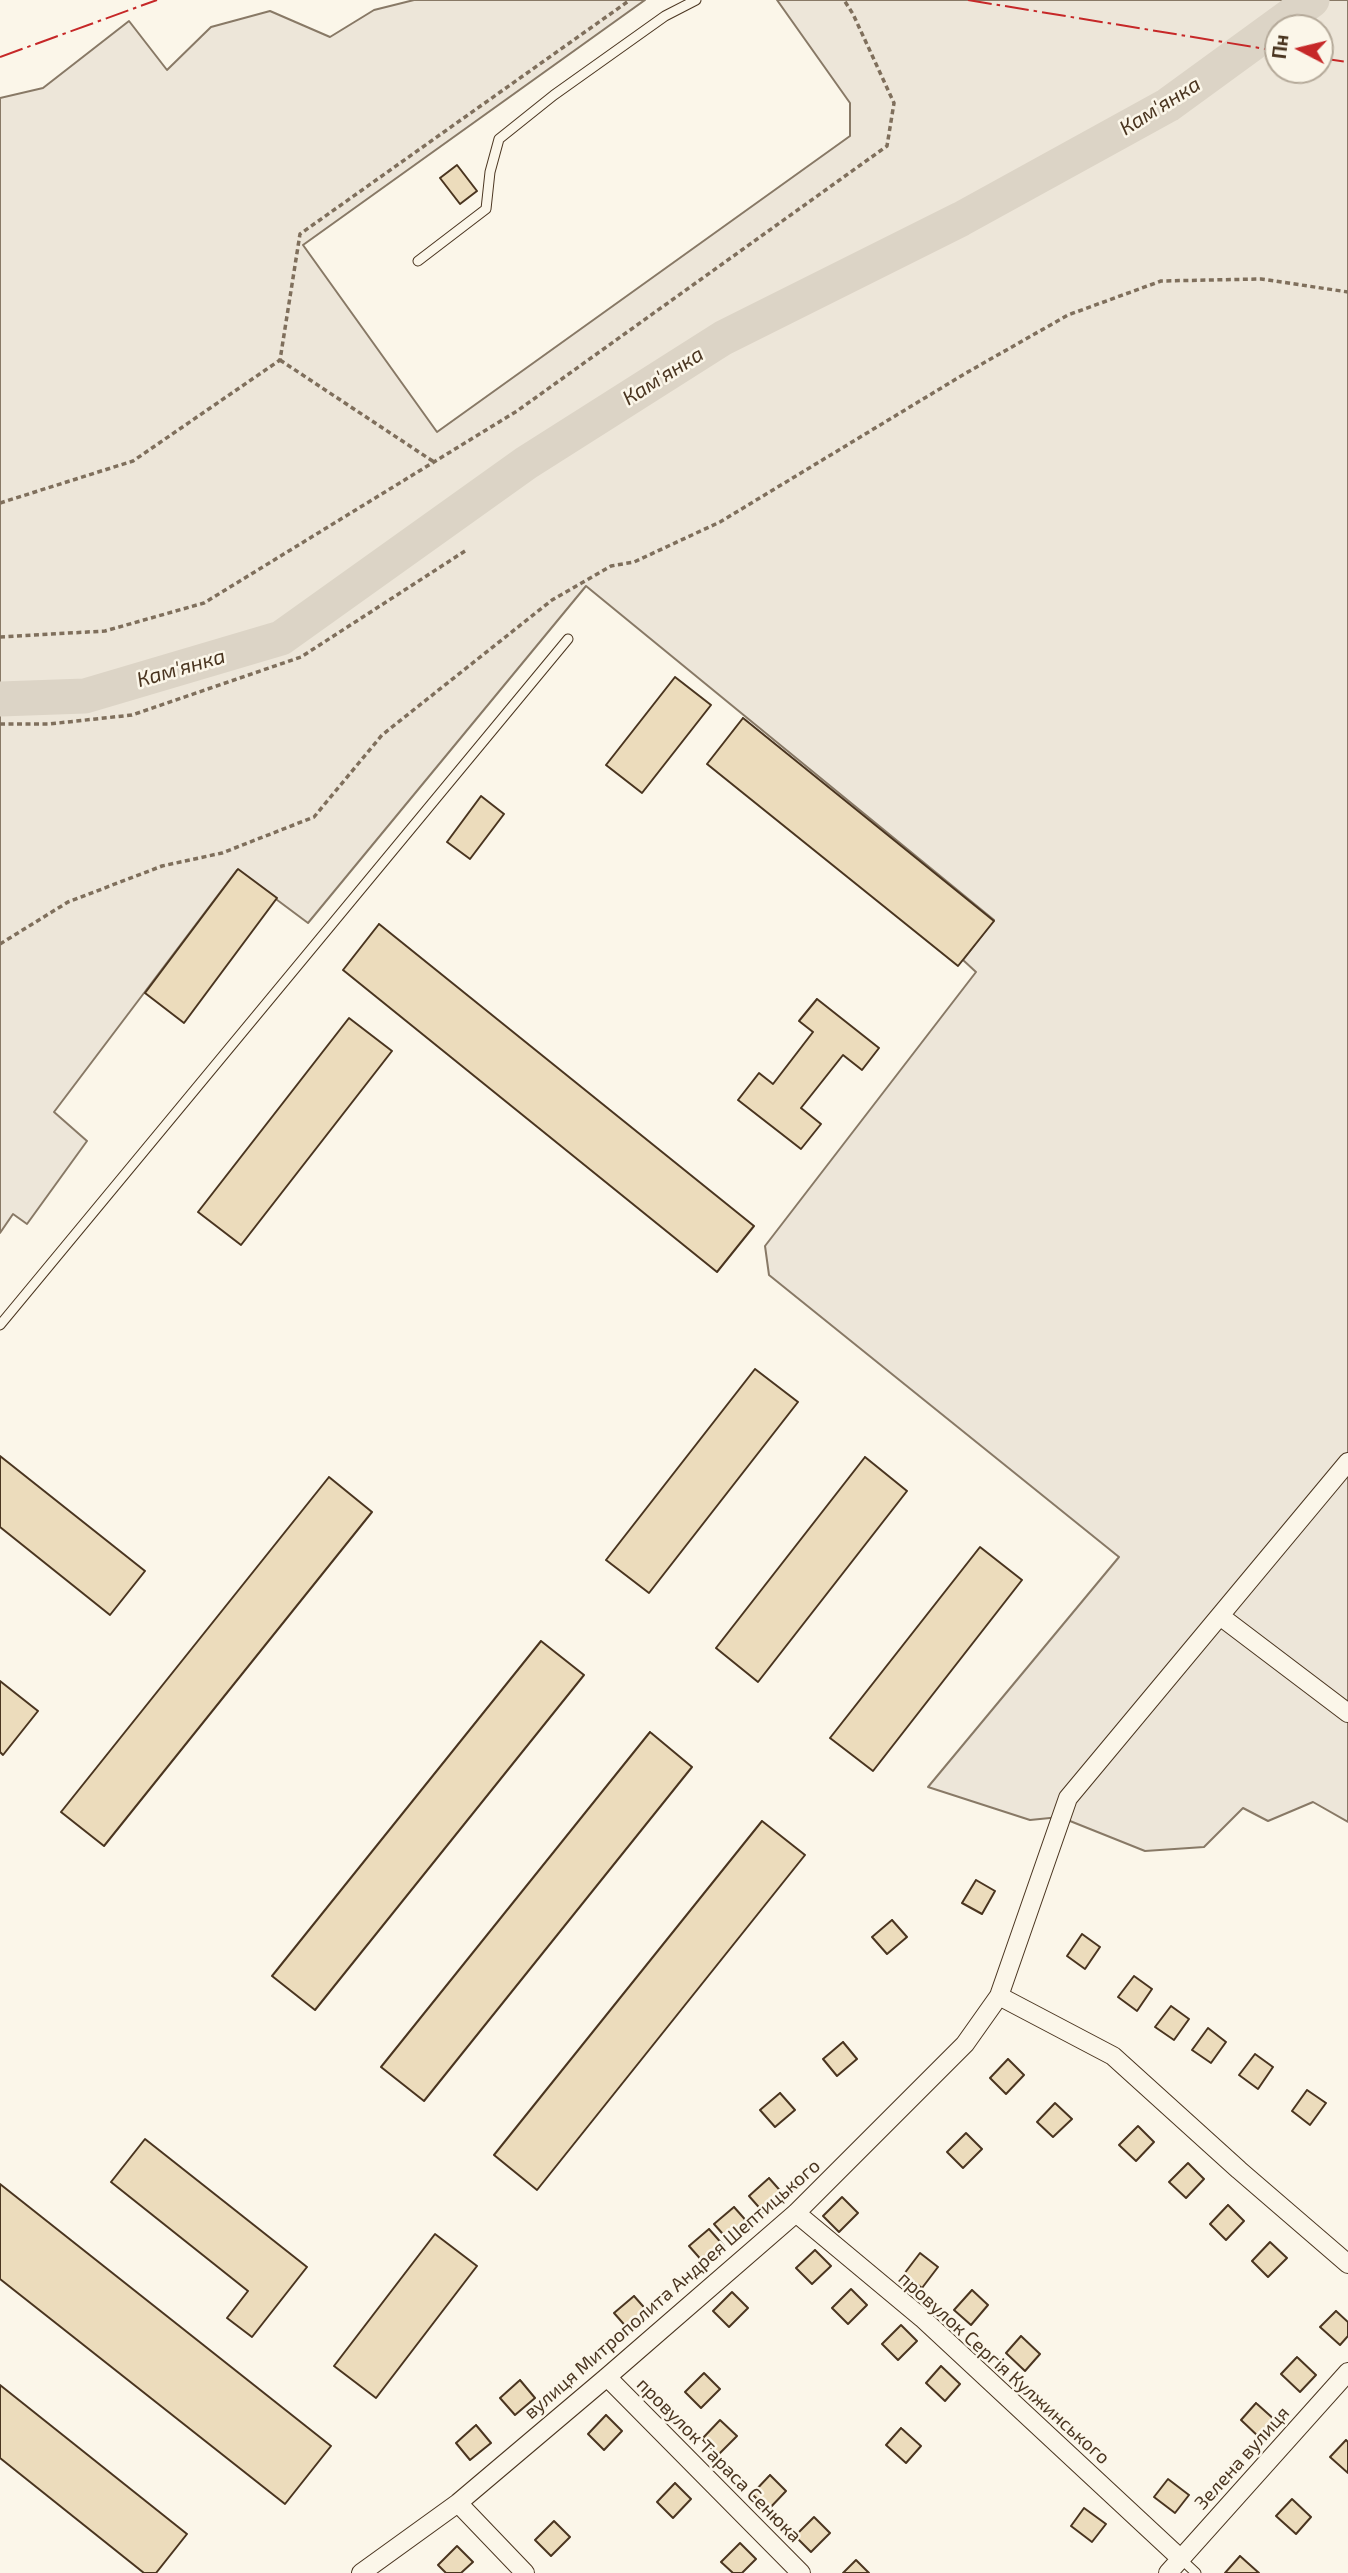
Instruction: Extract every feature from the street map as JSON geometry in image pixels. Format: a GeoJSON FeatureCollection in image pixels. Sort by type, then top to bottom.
{"type":"FeatureCollection","features":[{"type":"Feature","properties":{"kind":"street","name":"вулиця Митрополита Андрея Шептицького"},"geometry":{"type":"LineString","coordinates":[[361,2573],[457,2503],[796,2213],[965,2044],[999,1996],[1068,1798],[1348,1462]]}},
{"type":"Feature","properties":{"kind":"street"},"geometry":{"type":"LineString","coordinates":[[1220,1616],[1348,1713]]}},
{"type":"Feature","properties":{"kind":"street"},"geometry":{"type":"LineString","coordinates":[[999,1996],[1113,2056],[1348,2264]]}},
{"type":"Feature","properties":{"kind":"street","name":"провулок Сергія Кулжинського"},"geometry":{"type":"LineString","coordinates":[[796,2213],[922,2318],[1180,2558]]}},
{"type":"Feature","properties":{"kind":"street","name":"Зелена вулиця"},"geometry":{"type":"LineString","coordinates":[[1168,2573],[1348,2372]]}},
{"type":"Feature","properties":{"kind":"street","name":"провулок Тараса Сенюка"},"geometry":{"type":"LineString","coordinates":[[607,2377],[801,2573]]}},
{"type":"Feature","properties":{"kind":"street"},"geometry":{"type":"LineString","coordinates":[[457,2503],[525,2573]]}},
{"type":"Feature","properties":{"kind":"lane"},"geometry":{"type":"LineString","coordinates":[[418,261],[486,209],[490,172],[499,139],[554,95],[665,16],[695,0]]}},
{"type":"Feature","properties":{"kind":"lane"},"geometry":{"type":"LineString","coordinates":[[0,1325],[568,639]]}},
{"type":"Feature","properties":{"kind":"lane"},"geometry":{"type":"LineString","coordinates":[[1180,2558],[1196,2573]]}},
{"type":"Feature","properties":{"kind":"path"},"geometry":{"type":"LineString","coordinates":[[0,503],[133,461],[280,360],[300,234],[630,0]]}},
{"type":"Feature","properties":{"kind":"path"},"geometry":{"type":"LineString","coordinates":[[0,637],[105,631],[204,603],[517,411],[887,146],[894,103],[853,13],[844,0]]}},
{"type":"Feature","properties":{"kind":"path"},"geometry":{"type":"LineString","coordinates":[[0,944],[68,902],[162,866],[222,852],[314,817],[382,735],[552,600],[611,566],[634,562],[720,522],[954,380],[1068,315],[1161,281],[1261,279],[1348,292]]}},
{"type":"Feature","properties":{"kind":"path"},"geometry":{"type":"LineString","coordinates":[[280,360],[434,462]]}},
{"type":"Feature","properties":{"kind":"path"},"geometry":{"type":"LineString","coordinates":[[0,724],[49,724],[132,715],[301,657],[465,551]]}},
{"type":"Feature","properties":{"kind":"shaded area"},"geometry":{"type":"Polygon","coordinates":[[[414,0],[645,0],[303,245],[437,432],[850,136],[850,103],[777,0],[1348,0],[1348,1822],[1313,1802],[1268,1821],[1243,1808],[1204,1847],[1145,1851],[1060,1817],[1030,1820],[928,1787],[1119,1557],[769,1275],[765,1246],[976,972],[963,960],[994,920],[586,586],[308,923],[237,870],[54,1112],[87,1141],[27,1224],[13,1214],[0,1233],[0,98],[43,88],[129,21],[167,70],[211,27],[270,11],[330,37],[374,10],[414,0]]]}},
{"type":"Feature","properties":{"kind":"building"},"geometry":{"type":"Polygon","coordinates":[[[457,165],[477,191],[460,204],[440,178],[457,165]]]}},
{"type":"Feature","properties":{"kind":"building"},"geometry":{"type":"Polygon","coordinates":[[[675,677],[711,705],[642,793],[606,765],[675,677]]]}},
{"type":"Feature","properties":{"kind":"building"},"geometry":{"type":"Polygon","coordinates":[[[743,718],[994,921],[958,966],[707,764],[743,718]]]}},
{"type":"Feature","properties":{"kind":"building"},"geometry":{"type":"Polygon","coordinates":[[[481,796],[504,814],[470,859],[447,842],[481,796]]]}},
{"type":"Feature","properties":{"kind":"building"},"geometry":{"type":"Polygon","coordinates":[[[238,869],[277,898],[184,1023],[145,993],[238,869]]]}},
{"type":"Feature","properties":{"kind":"building"},"geometry":{"type":"Polygon","coordinates":[[[379,924],[754,1226],[717,1272],[343,970],[379,924]]]}},
{"type":"Feature","properties":{"kind":"building"},"geometry":{"type":"Polygon","coordinates":[[[817,999],[879,1048],[862,1070],[843,1055],[801,1108],[821,1124],[801,1149],[738,1100],[759,1073],[773,1084],[813,1032],[799,1021],[817,999]]]}},
{"type":"Feature","properties":{"kind":"building"},"geometry":{"type":"Polygon","coordinates":[[[349,1018],[392,1051],[241,1245],[198,1212],[349,1018]]]}},
{"type":"Feature","properties":{"kind":"building"},"geometry":{"type":"Polygon","coordinates":[[[755,1369],[798,1402],[649,1593],[606,1560],[755,1369]]]}},
{"type":"Feature","properties":{"kind":"building"},"geometry":{"type":"Polygon","coordinates":[[[0,1456],[145,1571],[110,1615],[0,1527],[0,1456]]]}},
{"type":"Feature","properties":{"kind":"building"},"geometry":{"type":"Polygon","coordinates":[[[865,1457],[907,1491],[758,1682],[716,1648],[865,1457]]]}},
{"type":"Feature","properties":{"kind":"building"},"geometry":{"type":"Polygon","coordinates":[[[329,1477],[372,1512],[104,1846],[61,1812],[329,1477]]]}},
{"type":"Feature","properties":{"kind":"building"},"geometry":{"type":"Polygon","coordinates":[[[980,1547],[1022,1580],[873,1771],[830,1738],[980,1547]]]}},
{"type":"Feature","properties":{"kind":"building"},"geometry":{"type":"Polygon","coordinates":[[[541,1641],[584,1675],[315,2010],[272,1976],[541,1641]]]}},
{"type":"Feature","properties":{"kind":"building"},"geometry":{"type":"Polygon","coordinates":[[[0,1681],[38,1711],[3,1755],[0,1752],[0,1681]]]}},
{"type":"Feature","properties":{"kind":"building"},"geometry":{"type":"Polygon","coordinates":[[[650,1732],[692,1767],[424,2101],[381,2067],[650,1732]]]}},
{"type":"Feature","properties":{"kind":"building"},"geometry":{"type":"Polygon","coordinates":[[[762,1821],[805,1855],[537,2190],[494,2155],[762,1821]]]}},
{"type":"Feature","properties":{"kind":"building"},"geometry":{"type":"Polygon","coordinates":[[[976,1880],[995,1891],[982,1914],[962,1903],[976,1880]]]}},
{"type":"Feature","properties":{"kind":"building"},"geometry":{"type":"Polygon","coordinates":[[[892,1920],[907,1937],[887,1954],[872,1937],[892,1920]]]}},
{"type":"Feature","properties":{"kind":"building"},"geometry":{"type":"Polygon","coordinates":[[[1082,1934],[1100,1947],[1085,1969],[1067,1956],[1082,1934]]]}},
{"type":"Feature","properties":{"kind":"building"},"geometry":{"type":"Polygon","coordinates":[[[1134,1976],[1152,1989],[1137,2011],[1118,1997],[1134,1976]]]}},
{"type":"Feature","properties":{"kind":"building"},"geometry":{"type":"Polygon","coordinates":[[[1171,2006],[1189,2019],[1174,2040],[1155,2027],[1171,2006]]]}},
{"type":"Feature","properties":{"kind":"building"},"geometry":{"type":"Polygon","coordinates":[[[1208,2028],[1226,2042],[1211,2063],[1192,2050],[1208,2028]]]}},
{"type":"Feature","properties":{"kind":"building"},"geometry":{"type":"Polygon","coordinates":[[[843,2042],[857,2059],[837,2076],[823,2059],[843,2042]]]}},
{"type":"Feature","properties":{"kind":"building"},"geometry":{"type":"Polygon","coordinates":[[[1255,2054],[1273,2067],[1258,2089],[1239,2075],[1255,2054]]]}},
{"type":"Feature","properties":{"kind":"building"},"geometry":{"type":"Polygon","coordinates":[[[1008,2059],[1024,2075],[1006,2094],[990,2078],[1008,2059]]]}},
{"type":"Feature","properties":{"kind":"building"},"geometry":{"type":"Polygon","coordinates":[[[1307,2090],[1326,2103],[1310,2125],[1292,2111],[1307,2090]]]}},
{"type":"Feature","properties":{"kind":"building"},"geometry":{"type":"Polygon","coordinates":[[[780,2093],[795,2110],[775,2127],[760,2110],[780,2093]]]}},
{"type":"Feature","properties":{"kind":"building"},"geometry":{"type":"Polygon","coordinates":[[[1055,2103],[1072,2119],[1053,2137],[1037,2122],[1055,2103]]]}},
{"type":"Feature","properties":{"kind":"building"},"geometry":{"type":"Polygon","coordinates":[[[1138,2126],[1154,2142],[1136,2161],[1119,2145],[1138,2126]]]}},
{"type":"Feature","properties":{"kind":"building"},"geometry":{"type":"Polygon","coordinates":[[[966,2133],[982,2149],[963,2168],[947,2152],[966,2133]]]}},
{"type":"Feature","properties":{"kind":"building"},"geometry":{"type":"Polygon","coordinates":[[[145,2139],[307,2267],[252,2337],[227,2318],[248,2291],[111,2182],[145,2139]]]}},
{"type":"Feature","properties":{"kind":"building"},"geometry":{"type":"Polygon","coordinates":[[[1188,2163],[1204,2179],[1186,2198],[1169,2182],[1188,2163]]]}},
{"type":"Feature","properties":{"kind":"building"},"geometry":{"type":"Polygon","coordinates":[[[769,2178],[784,2195],[764,2213],[749,2196],[769,2178]]]}},
{"type":"Feature","properties":{"kind":"building"},"geometry":{"type":"Polygon","coordinates":[[[0,2184],[331,2446],[285,2504],[0,2279],[0,2184]]]}},
{"type":"Feature","properties":{"kind":"building"},"geometry":{"type":"Polygon","coordinates":[[[842,2197],[858,2213],[839,2232],[823,2216],[842,2197]]]}},
{"type":"Feature","properties":{"kind":"building"},"geometry":{"type":"Polygon","coordinates":[[[1228,2205],[1244,2221],[1226,2240],[1210,2224],[1228,2205]]]}},
{"type":"Feature","properties":{"kind":"building"},"geometry":{"type":"Polygon","coordinates":[[[734,2207],[749,2224],[729,2241],[714,2224],[734,2207]]]}},
{"type":"Feature","properties":{"kind":"building"},"geometry":{"type":"Polygon","coordinates":[[[709,2229],[724,2246],[704,2263],[689,2246],[709,2229]]]}},
{"type":"Feature","properties":{"kind":"building"},"geometry":{"type":"Polygon","coordinates":[[[435,2234],[477,2266],[376,2398],[334,2366],[435,2234]]]}},
{"type":"Feature","properties":{"kind":"building"},"geometry":{"type":"Polygon","coordinates":[[[1270,2242],[1287,2258],[1268,2277],[1252,2261],[1270,2242]]]}},
{"type":"Feature","properties":{"kind":"building"},"geometry":{"type":"Polygon","coordinates":[[[815,2250],[831,2266],[812,2284],[796,2268],[815,2250]]]}},
{"type":"Feature","properties":{"kind":"building"},"geometry":{"type":"Polygon","coordinates":[[[920,2253],[938,2267],[922,2288],[904,2274],[920,2253]]]}},
{"type":"Feature","properties":{"kind":"building"},"geometry":{"type":"Polygon","coordinates":[[[851,2289],[867,2305],[848,2324],[832,2308],[851,2289]]]}},
{"type":"Feature","properties":{"kind":"building"},"geometry":{"type":"Polygon","coordinates":[[[972,2290],[988,2305],[971,2325],[954,2310],[972,2290]]]}},
{"type":"Feature","properties":{"kind":"building"},"geometry":{"type":"Polygon","coordinates":[[[732,2292],[748,2308],[729,2327],[713,2311],[732,2292]]]}},
{"type":"Feature","properties":{"kind":"building"},"geometry":{"type":"Polygon","coordinates":[[[634,2296],[649,2313],[629,2330],[614,2313],[634,2296]]]}},
{"type":"Feature","properties":{"kind":"building"},"geometry":{"type":"Polygon","coordinates":[[[1336,2311],[1348,2322],[1348,2336],[1340,2345],[1320,2327],[1336,2311]]]}},
{"type":"Feature","properties":{"kind":"building"},"geometry":{"type":"Polygon","coordinates":[[[901,2325],[917,2341],[898,2360],[882,2344],[901,2325]]]}},
{"type":"Feature","properties":{"kind":"building"},"geometry":{"type":"Polygon","coordinates":[[[1021,2336],[1040,2354],[1025,2371],[1006,2353],[1021,2336]]]}},
{"type":"Feature","properties":{"kind":"building"},"geometry":{"type":"Polygon","coordinates":[[[1297,2357],[1316,2375],[1300,2392],[1281,2374],[1297,2357]]]}},
{"type":"Feature","properties":{"kind":"building"},"geometry":{"type":"Polygon","coordinates":[[[941,2366],[960,2384],[945,2401],[926,2383],[941,2366]]]}},
{"type":"Feature","properties":{"kind":"building"},"geometry":{"type":"Polygon","coordinates":[[[704,2373],[720,2389],[701,2408],[685,2392],[704,2373]]]}},
{"type":"Feature","properties":{"kind":"building"},"geometry":{"type":"Polygon","coordinates":[[[520,2380],[535,2398],[515,2415],[500,2398],[520,2380]]]}},
{"type":"Feature","properties":{"kind":"building"},"geometry":{"type":"Polygon","coordinates":[[[0,2385],[187,2534],[156,2573],[144,2573],[0,2458],[0,2385]]]}},
{"type":"Feature","properties":{"kind":"building"},"geometry":{"type":"Polygon","coordinates":[[[1256,2403],[1276,2421],[1260,2438],[1241,2420],[1256,2403]]]}},
{"type":"Feature","properties":{"kind":"building"},"geometry":{"type":"Polygon","coordinates":[[[606,2415],[622,2431],[604,2450],[588,2434],[606,2415]]]}},
{"type":"Feature","properties":{"kind":"building"},"geometry":{"type":"Polygon","coordinates":[[[720,2420],[737,2436],[718,2455],[702,2439],[720,2420]]]}},
{"type":"Feature","properties":{"kind":"building"},"geometry":{"type":"Polygon","coordinates":[[[476,2425],[491,2443],[470,2460],[456,2443],[476,2425]]]}},
{"type":"Feature","properties":{"kind":"building"},"geometry":{"type":"Polygon","coordinates":[[[901,2428],[921,2446],[906,2463],[886,2445],[901,2428]]]}},
{"type":"Feature","properties":{"kind":"building"},"geometry":{"type":"Polygon","coordinates":[[[1346,2440],[1348,2442],[1348,2473],[1330,2457],[1346,2440]]]}},
{"type":"Feature","properties":{"kind":"building"},"geometry":{"type":"Polygon","coordinates":[[[770,2475],[786,2491],[768,2510],[752,2494],[770,2475]]]}},
{"type":"Feature","properties":{"kind":"building"},"geometry":{"type":"Polygon","coordinates":[[[1168,2479],[1189,2495],[1175,2513],[1154,2497],[1168,2479]]]}},
{"type":"Feature","properties":{"kind":"building"},"geometry":{"type":"Polygon","coordinates":[[[675,2483],[691,2499],[673,2518],[657,2502],[675,2483]]]}},
{"type":"Feature","properties":{"kind":"building"},"geometry":{"type":"Polygon","coordinates":[[[1292,2499],[1311,2517],[1296,2534],[1276,2516],[1292,2499]]]}},
{"type":"Feature","properties":{"kind":"building"},"geometry":{"type":"Polygon","coordinates":[[[1084,2508],[1106,2524],[1092,2542],[1071,2526],[1084,2508]]]}},
{"type":"Feature","properties":{"kind":"building"},"geometry":{"type":"Polygon","coordinates":[[[814,2517],[830,2533],[811,2552],[795,2536],[814,2517]]]}},
{"type":"Feature","properties":{"kind":"building"},"geometry":{"type":"Polygon","coordinates":[[[554,2521],[570,2537],[551,2556],[535,2540],[554,2521]]]}},
{"type":"Feature","properties":{"kind":"building"},"geometry":{"type":"Polygon","coordinates":[[[740,2543],[756,2559],[742,2573],[733,2573],[721,2562],[740,2543]]]}},
{"type":"Feature","properties":{"kind":"building"},"geometry":{"type":"Polygon","coordinates":[[[457,2546],[473,2562],[461,2573],[446,2573],[438,2565],[457,2546]]]}},
{"type":"Feature","properties":{"kind":"building"},"geometry":{"type":"Polygon","coordinates":[[[1240,2556],[1259,2573],[1225,2573],[1240,2556]]]}},
{"type":"Feature","properties":{"kind":"building"},"geometry":{"type":"Polygon","coordinates":[[[856,2560],[869,2573],[843,2573],[856,2560]]]}},
{"type":"Feature","properties":{"kind":"waterway","name":"Кам'янка"},"geometry":{"type":"LineString","coordinates":[[0,699],[85,696],[281,638],[526,463],[723,338],[961,219],[1168,105],[1312,0]]}},
{"type":"Feature","properties":{"kind":"power"},"geometry":{"type":"LineString","coordinates":[[0,57],[157,0]]}},
{"type":"Feature","properties":{"kind":"power"},"geometry":{"type":"LineString","coordinates":[[968,0],[1264,49]]}},
{"type":"Feature","properties":{"kind":"power"},"geometry":{"type":"LineString","coordinates":[[1334,60],[1348,62]]}}]}
